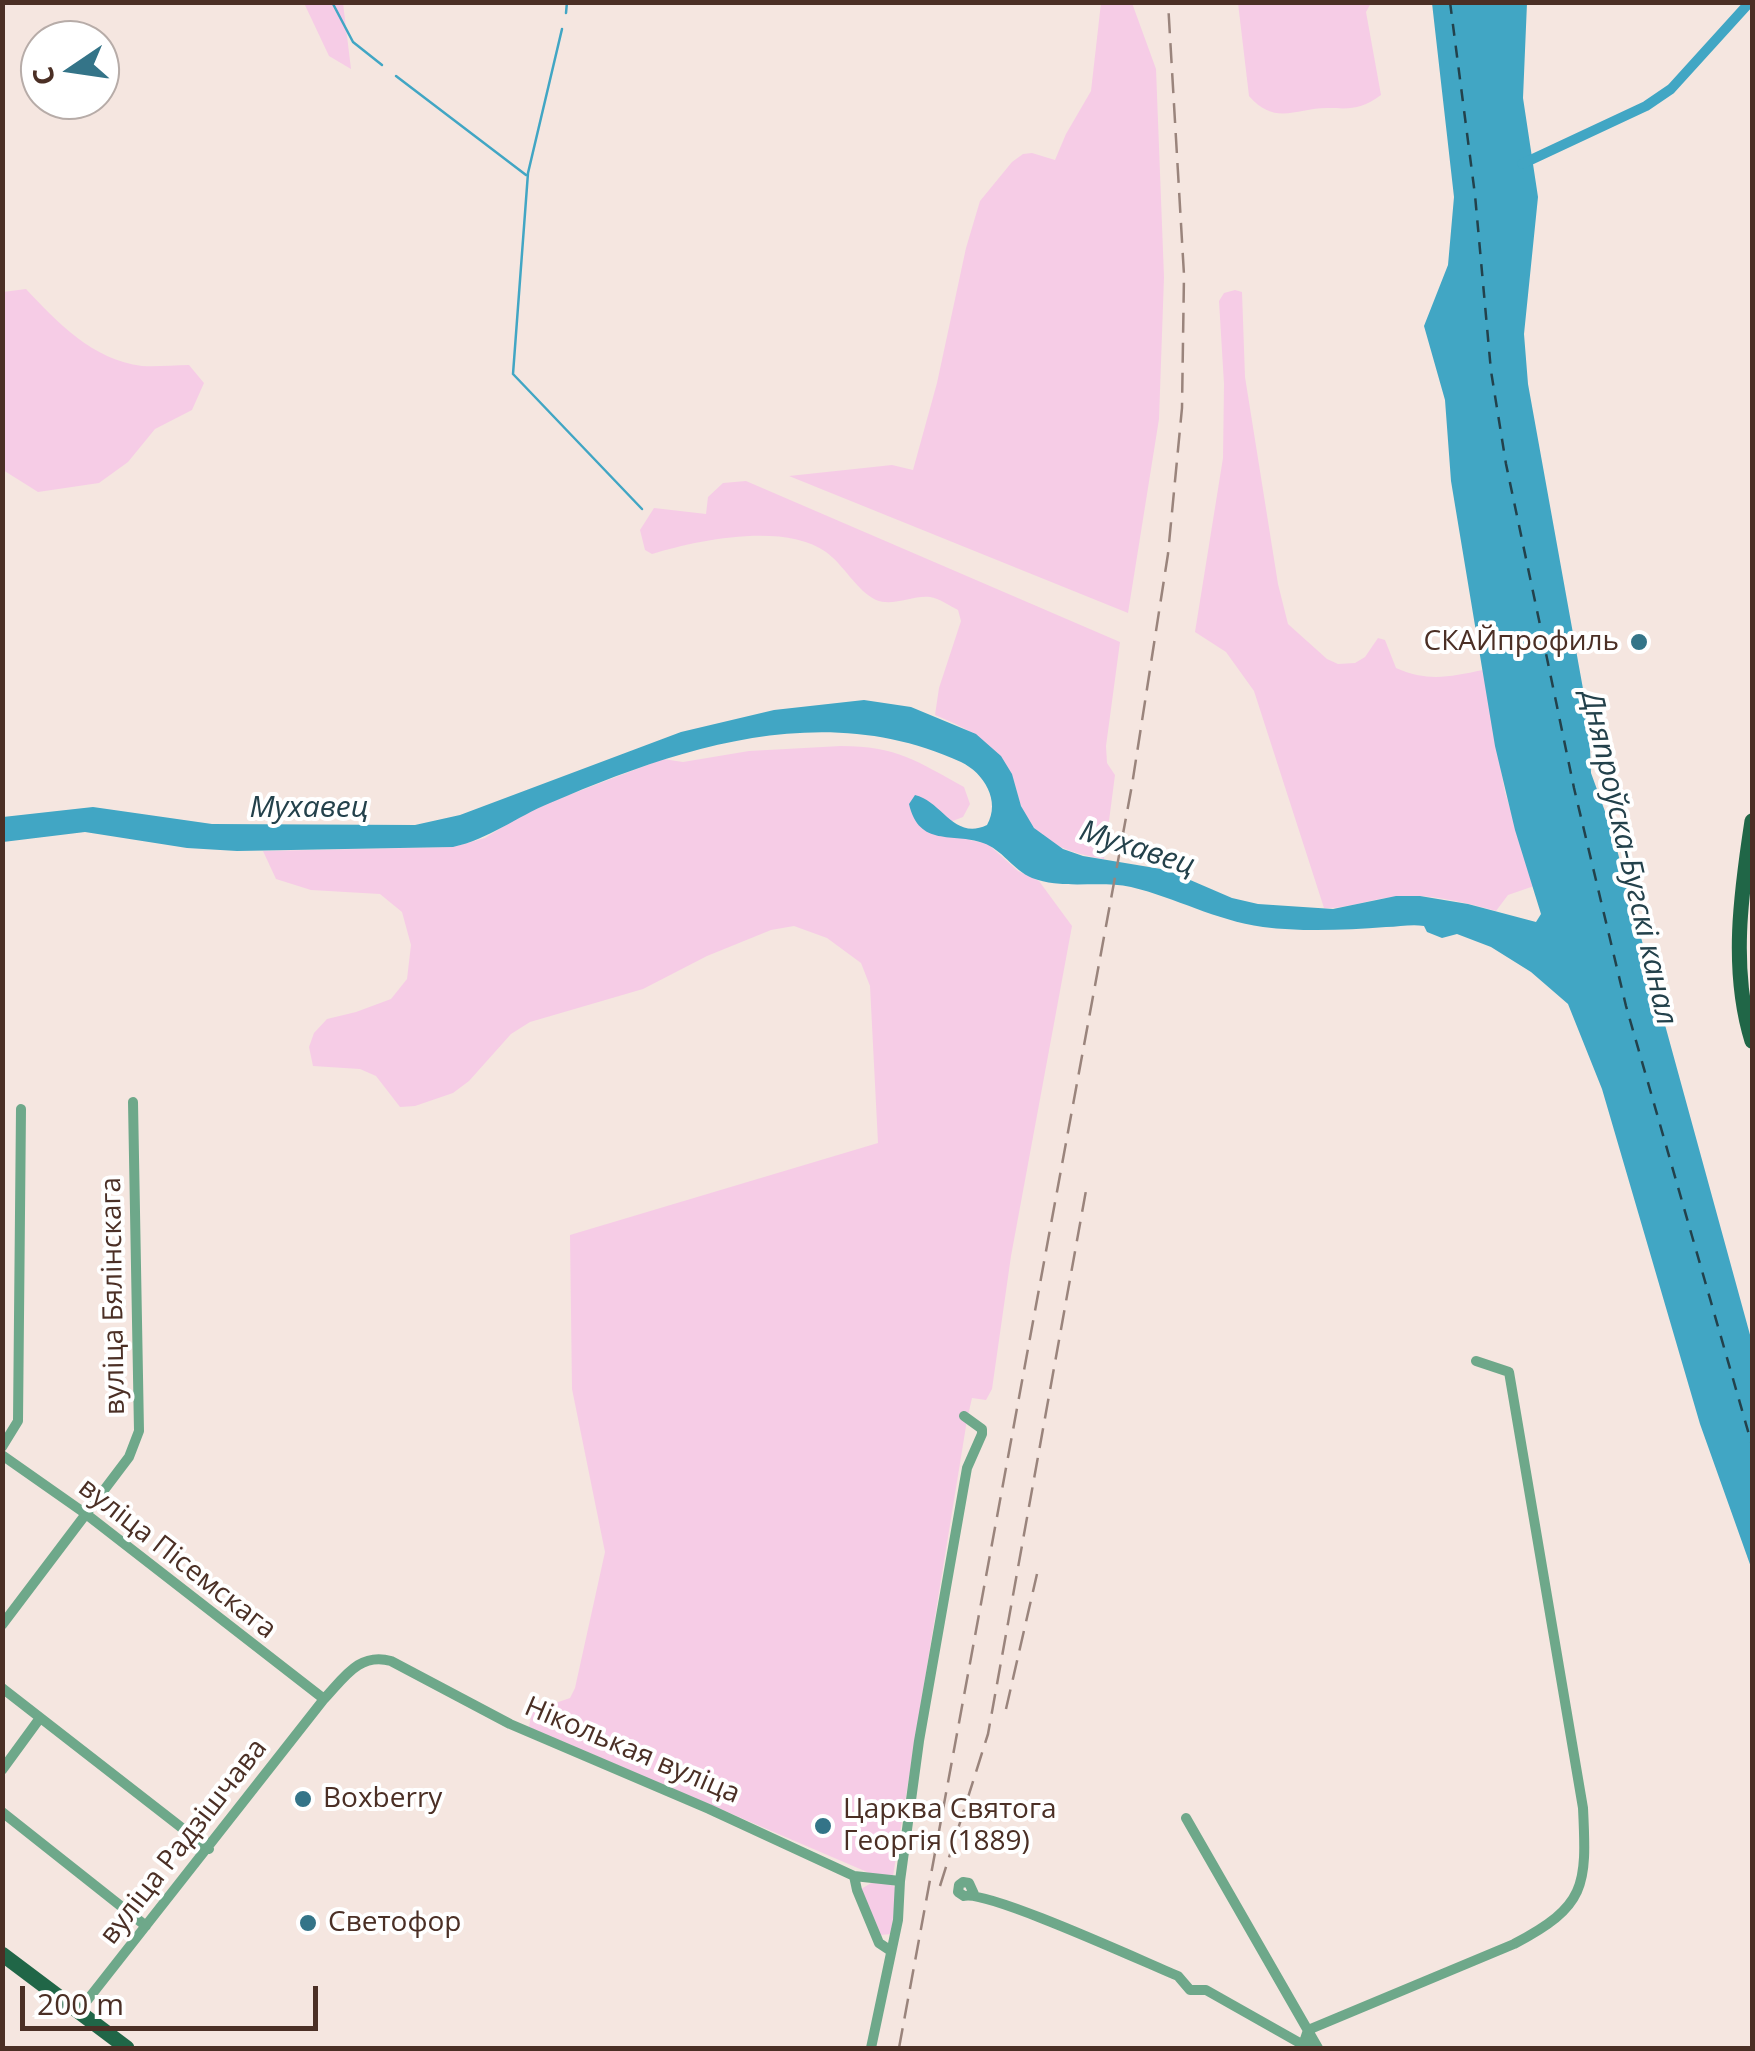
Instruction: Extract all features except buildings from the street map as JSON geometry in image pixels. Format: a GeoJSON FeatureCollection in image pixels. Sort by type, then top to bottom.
{"type":"FeatureCollection","features":[{"type":"Feature","properties":{"kind":"main road"},"geometry":{"type":"LineString","coordinates":[[1752,822],[1740,923],[1743,1000],[1752,1041]]}},
{"type":"Feature","properties":{"kind":"main road"},"geometry":{"type":"LineString","coordinates":[[2,1954],[126,2048]]}},
{"type":"Feature","properties":{"kind":"street","name":"вуліца Бялінскага"},"geometry":{"type":"LineString","coordinates":[[2,1625],[130,1457],[140,1431],[134,1102]]}},
{"type":"Feature","properties":{"kind":"street"},"geometry":{"type":"LineString","coordinates":[[2,1451],[15,1430],[19,1409],[21,1110]]}},
{"type":"Feature","properties":{"kind":"street"},"geometry":{"type":"LineString","coordinates":[[1308,2030],[1547,1927],[1576,1899],[1582,1879],[1584,1808],[1509,1372],[1476,1361]]}},
{"type":"Feature","properties":{"kind":"street"},"geometry":{"type":"LineString","coordinates":[[872,2048],[898,1920],[916,1760],[966,1468],[982,1434],[982,1429],[964,1416]]}},
{"type":"Feature","properties":{"kind":"street","name":"вуліца Пісемскага"},"geometry":{"type":"LineString","coordinates":[[2,1451],[324,1699]]}},
{"type":"Feature","properties":{"kind":"street","name":"Ніколькая вуліца"},"geometry":{"type":"LineString","coordinates":[[324,1699],[360,1662],[370,1658],[391,1662],[510,1724],[854,1876],[900,1881]]}},
{"type":"Feature","properties":{"kind":"street"},"geometry":{"type":"LineString","coordinates":[[2,1688],[208,1849]]}},
{"type":"Feature","properties":{"kind":"street","name":"вуліца Радзішчава"},"geometry":{"type":"LineString","coordinates":[[78,2012],[324,1699]]}},
{"type":"Feature","properties":{"kind":"street"},"geometry":{"type":"LineString","coordinates":[[2,1770],[40,1718]]}},
{"type":"Feature","properties":{"kind":"street"},"geometry":{"type":"LineString","coordinates":[[2,1812],[146,1926]]}},
{"type":"Feature","properties":{"kind":"street"},"geometry":{"type":"LineString","coordinates":[[1186,1818],[1318,2048]]}},
{"type":"Feature","properties":{"kind":"street"},"geometry":{"type":"LineString","coordinates":[[854,1876],[878,1943],[891,1951]]}},
{"type":"Feature","properties":{"kind":"street"},"geometry":{"type":"LineString","coordinates":[[974,1894],[1178,1976],[1190,1990],[1206,1990],[1305,2047],[1308,2030]]}},
{"type":"Feature","properties":{"kind":"shaded area"},"geometry":{"type":"Polygon","coordinates":[[[304,3],[343,3],[351,69],[329,56],[304,3]]]}},
{"type":"Feature","properties":{"kind":"shaded area"},"geometry":{"type":"Polygon","coordinates":[[[1101,3],[1132,3],[1156,69],[1164,277],[1159,419],[1128,613],[789,476],[892,465],[913,470],[980,201],[1023,154],[1055,160],[1091,91],[1101,3]]]}},
{"type":"Feature","properties":{"kind":"shaded area"},"geometry":{"type":"Polygon","coordinates":[[[1238,3],[1371,3],[1366,12],[1381,95],[1351,108],[1268,111],[1249,96],[1238,3]]]}},
{"type":"Feature","properties":{"kind":"shaded area"},"geometry":{"type":"Polygon","coordinates":[[[26,289],[64,327],[92,348],[142,366],[189,365],[204,383],[192,410],[155,429],[128,462],[99,483],[38,492],[3,470],[3,292],[26,289]]]}},
{"type":"Feature","properties":{"kind":"shaded area"},"geometry":{"type":"Polygon","coordinates":[[[1242,292],[1245,377],[1288,624],[1338,664],[1355,663],[1365,657],[1378,638],[1385,640],[1396,668],[1408,672],[1439,677],[1483,670],[1505,792],[1534,886],[1508,895],[1496,911],[1420,896],[1324,908],[1254,691],[1226,652],[1195,632],[1223,458],[1219,301],[1224,293],[1242,292]]]}},
{"type":"Feature","properties":{"kind":"shaded area"},"geometry":{"type":"Polygon","coordinates":[[[746,481],[1120,642],[1106,746],[1107,763],[1115,775],[1104,859],[1067,850],[1035,830],[1011,775],[994,751],[968,731],[935,715],[939,688],[961,621],[958,610],[930,597],[876,600],[826,552],[788,538],[741,536],[652,554],[645,550],[640,530],[654,508],[706,514],[708,497],[723,483],[746,481]]]}},
{"type":"Feature","properties":{"kind":"shaded area"},"geometry":{"type":"Polygon","coordinates":[[[841,746],[892,752],[964,787],[970,804],[963,817],[950,822],[915,795],[970,840],[988,844],[1018,871],[1039,881],[1072,926],[1011,1256],[992,1389],[986,1400],[972,1398],[967,1420],[893,1876],[874,1875],[529,1727],[532,1711],[570,1698],[575,1688],[605,1552],[572,1389],[570,1235],[878,1143],[870,986],[861,963],[827,938],[794,926],[771,930],[707,956],[643,989],[530,1022],[511,1034],[453,1093],[400,1107],[376,1076],[360,1069],[313,1066],[309,1047],[314,1033],[327,1019],[391,999],[407,979],[411,945],[402,912],[380,894],[311,890],[276,879],[263,851],[453,847],[485,838],[553,801],[663,759],[683,762],[749,751],[841,746]]]}},
{"type":"Feature","properties":{"kind":"shaded area"},"geometry":{"type":"Polygon","coordinates":[[[873,1882],[890,1883],[897,1889],[891,1934],[881,1935],[861,1889],[873,1882]]]}},
{"type":"Feature","properties":{"kind":"water"},"geometry":{"type":"Polygon","coordinates":[[[1432,3],[1527,3],[1523,98],[1538,197],[1524,334],[1528,384],[1589,722],[1591,773],[1611,828],[1752,1342],[1752,1570],[1700,1424],[1602,1089],[1568,1004],[1531,972],[1491,947],[1457,934],[1442,938],[1419,925],[1324,930],[1263,927],[1131,887],[1032,878],[990,846],[929,833],[914,818],[909,804],[915,795],[966,828],[987,825],[991,797],[977,773],[961,762],[910,743],[858,734],[805,733],[701,749],[599,783],[479,839],[453,847],[237,851],[187,848],[85,832],[3,842],[3,817],[93,807],[212,824],[415,825],[460,815],[681,732],[774,710],[864,700],[911,707],[976,734],[1001,756],[1034,828],[1063,849],[1083,856],[1167,870],[1232,898],[1258,904],[1333,909],[1396,896],[1420,896],[1536,922],[1541,914],[1495,746],[1451,481],[1445,400],[1424,326],[1448,265],[1454,197],[1432,3]]]}},
{"type":"Feature","properties":{"kind":"waterway"},"geometry":{"type":"LineString","coordinates":[[332,2],[353,42],[382,65]]}},
{"type":"Feature","properties":{"kind":"waterway"},"geometry":{"type":"LineString","coordinates":[[566,13],[567,2]]}},
{"type":"Feature","properties":{"kind":"waterway"},"geometry":{"type":"LineString","coordinates":[[1522,164],[1646,106],[1671,89],[1750,2]]}},
{"type":"Feature","properties":{"kind":"waterway"},"geometry":{"type":"LineString","coordinates":[[562,29],[528,173],[513,374],[642,509]]}},
{"type":"Feature","properties":{"kind":"waterway"},"geometry":{"type":"LineString","coordinates":[[396,76],[526,175]]}},
{"type":"Feature","properties":{"kind":"ferry route"},"geometry":{"type":"LineString","coordinates":[[1450,2],[1475,195],[1491,371],[1506,464],[1574,788],[1626,1006],[1752,1445]]}},
{"type":"Feature","properties":{"kind":"railway"},"geometry":{"type":"LineString","coordinates":[[899,2048],[1132,785],[1168,554],[1182,408],[1184,275],[1168,2]]}},
{"type":"Feature","properties":{"kind":"railway"},"geometry":{"type":"LineString","coordinates":[[940,1886],[988,1734],[1087,1185]]}},
{"type":"Feature","properties":{"kind":"railway"},"geometry":{"type":"LineString","coordinates":[[1006,1709],[1037,1574]]}},
{"type":"Feature","properties":{"kind":"place","name":"СКАЙпрофиль"},"geometry":{"type":"Point","coordinates":[1639,642]}},
{"type":"Feature","properties":{"kind":"place","name":"Boxberry"},"geometry":{"type":"Point","coordinates":[303,1799]}},
{"type":"Feature","properties":{"kind":"place","name":"Царква Святога Георгія (1889)"},"geometry":{"type":"Point","coordinates":[823,1826]}},
{"type":"Feature","properties":{"kind":"place","name":"Светофор"},"geometry":{"type":"Point","coordinates":[308,1923]}},
{"type":"Feature","properties":{"kind":"water label","name":"Мухавец"},"geometry":{"type":"Point","coordinates":[309,808]}},
{"type":"Feature","properties":{"kind":"water label","name":"Мухавец"},"geometry":{"type":"Point","coordinates":[1137,849]}},
{"type":"Feature","properties":{"kind":"water label","name":"Дняпроўска-Бугскі канал"},"geometry":{"type":"Point","coordinates":[1628,858]}}]}
